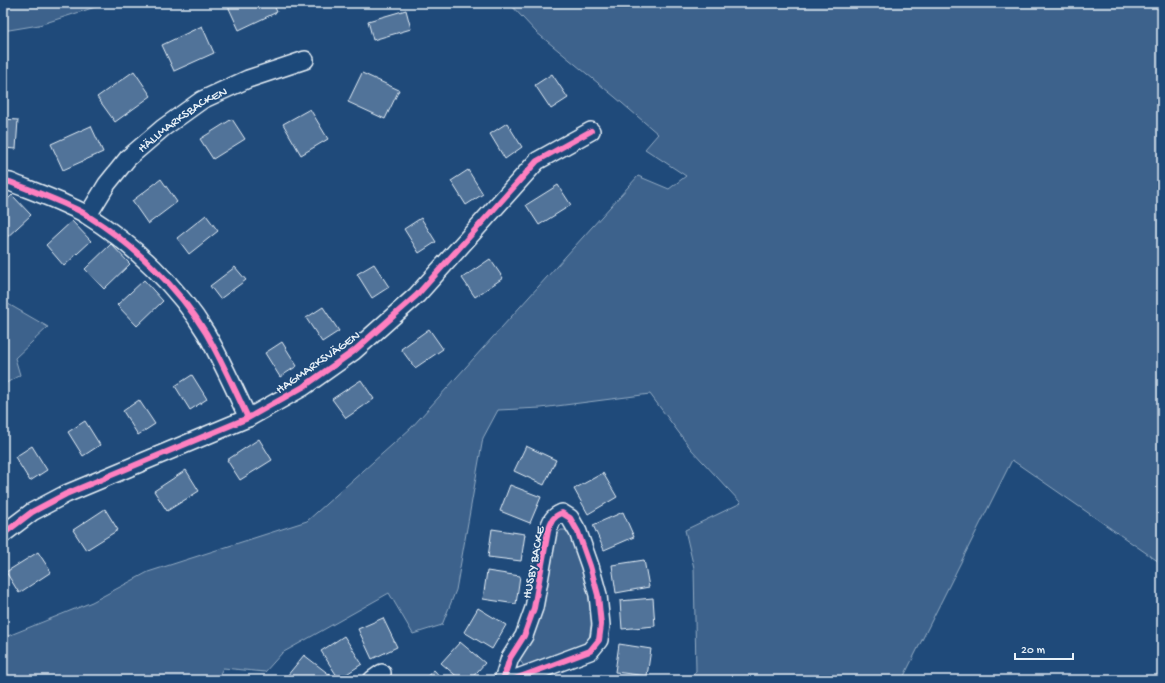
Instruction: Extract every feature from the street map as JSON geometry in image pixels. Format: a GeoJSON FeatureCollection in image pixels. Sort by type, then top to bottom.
{"type":"FeatureCollection","features":[{"type":"Feature","properties":{"kind":"street","name":"HÄLLMARKSBACKEN"},"geometry":{"type":"LineString","coordinates":[[88,215],[106,184],[128,158],[168,124],[202,100],[248,79],[305,60]]}},
{"type":"Feature","properties":{"kind":"street","name":"HAGMARKSVÄGEN"},"geometry":{"type":"LineString","coordinates":[[3,534],[32,512],[66,494],[248,418],[303,387],[354,351],[417,295],[537,161],[591,131]]}},
{"type":"Feature","properties":{"kind":"street"},"geometry":{"type":"LineString","coordinates":[[3,181],[10,182],[52,198],[88,215],[127,244],[159,272],[186,303],[206,333],[248,418]]}},
{"type":"Feature","properties":{"kind":"street","name":"HUSBY BACKE"},"geometry":{"type":"LineString","coordinates":[[503,680],[510,658],[524,636],[534,608],[545,546],[552,519],[557,515],[562,514],[570,518],[578,532],[590,566],[598,595],[601,625],[599,640],[590,651],[512,680]]}},
{"type":"Feature","properties":{"kind":"shaded area"},"geometry":{"type":"Polygon","coordinates":[[[3,3],[108,3],[39,25],[3,31],[3,3]]]}},
{"type":"Feature","properties":{"kind":"shaded area"},"geometry":{"type":"Polygon","coordinates":[[[509,3],[1162,3],[1162,564],[1012,460],[902,680],[689,680],[696,671],[694,568],[685,530],[741,503],[691,449],[650,394],[541,408],[498,410],[483,438],[456,590],[442,625],[413,634],[389,593],[282,653],[265,672],[223,668],[217,680],[3,680],[3,638],[92,602],[148,572],[307,521],[411,428],[638,176],[669,189],[686,176],[645,149],[658,134],[536,32],[509,3]]]}},
{"type":"Feature","properties":{"kind":"shaded area"},"geometry":{"type":"Polygon","coordinates":[[[3,301],[48,327],[15,358],[20,375],[3,385],[3,301]]]}},
{"type":"Feature","properties":{"kind":"shaded area"},"geometry":{"type":"Polygon","coordinates":[[[561,530],[565,530],[570,534],[580,561],[588,590],[592,619],[589,639],[586,644],[529,666],[524,666],[519,659],[554,537],[561,530]]]}},
{"type":"Feature","properties":{"kind":"building"},"geometry":{"type":"Polygon","coordinates":[[[273,3],[277,12],[239,30],[227,4],[273,3]]]}},
{"type":"Feature","properties":{"kind":"building"},"geometry":{"type":"Polygon","coordinates":[[[406,10],[411,29],[373,40],[368,21],[406,10]]]}},
{"type":"Feature","properties":{"kind":"building"},"geometry":{"type":"Polygon","coordinates":[[[202,26],[214,53],[174,71],[162,45],[202,26]]]}},
{"type":"Feature","properties":{"kind":"building"},"geometry":{"type":"Polygon","coordinates":[[[134,71],[151,96],[115,122],[97,97],[134,71]]]}},
{"type":"Feature","properties":{"kind":"building"},"geometry":{"type":"Polygon","coordinates":[[[362,73],[399,90],[385,119],[348,102],[362,73]]]}},
{"type":"Feature","properties":{"kind":"building"},"geometry":{"type":"Polygon","coordinates":[[[552,74],[568,98],[551,109],[535,85],[552,74]]]}},
{"type":"Feature","properties":{"kind":"building"},"geometry":{"type":"Polygon","coordinates":[[[310,109],[328,139],[301,155],[283,124],[310,109]]]}},
{"type":"Feature","properties":{"kind":"building"},"geometry":{"type":"Polygon","coordinates":[[[3,119],[18,120],[16,149],[3,148],[3,119]]]}},
{"type":"Feature","properties":{"kind":"building"},"geometry":{"type":"Polygon","coordinates":[[[232,119],[245,139],[213,159],[200,139],[232,119]]]}},
{"type":"Feature","properties":{"kind":"building"},"geometry":{"type":"Polygon","coordinates":[[[507,123],[522,147],[505,159],[490,134],[507,123]]]}},
{"type":"Feature","properties":{"kind":"building"},"geometry":{"type":"Polygon","coordinates":[[[91,126],[103,152],[63,170],[51,144],[91,126]]]}},
{"type":"Feature","properties":{"kind":"building"},"geometry":{"type":"Polygon","coordinates":[[[468,170],[483,194],[466,205],[451,181],[468,170]]]}},
{"type":"Feature","properties":{"kind":"building"},"geometry":{"type":"Polygon","coordinates":[[[161,179],[177,202],[148,224],[132,201],[161,179]]]}},
{"type":"Feature","properties":{"kind":"building"},"geometry":{"type":"Polygon","coordinates":[[[558,185],[571,205],[539,225],[526,205],[558,185]]]}},
{"type":"Feature","properties":{"kind":"building"},"geometry":{"type":"Polygon","coordinates":[[[12,195],[31,215],[4,240],[3,204],[12,195]]]}},
{"type":"Feature","properties":{"kind":"building"},"geometry":{"type":"Polygon","coordinates":[[[206,215],[218,231],[189,254],[177,238],[206,215]]]}},
{"type":"Feature","properties":{"kind":"building"},"geometry":{"type":"Polygon","coordinates":[[[421,218],[436,242],[419,253],[404,229],[421,218]]]}},
{"type":"Feature","properties":{"kind":"building"},"geometry":{"type":"Polygon","coordinates":[[[72,221],[91,241],[64,266],[46,245],[72,221]]]}},
{"type":"Feature","properties":{"kind":"building"},"geometry":{"type":"Polygon","coordinates":[[[111,244],[130,264],[104,289],[85,269],[111,244]]]}},
{"type":"Feature","properties":{"kind":"building"},"geometry":{"type":"Polygon","coordinates":[[[490,259],[503,278],[475,297],[462,278],[490,259]]]}},
{"type":"Feature","properties":{"kind":"building"},"geometry":{"type":"Polygon","coordinates":[[[374,264],[389,287],[372,298],[357,274],[374,264]]]}},
{"type":"Feature","properties":{"kind":"building"},"geometry":{"type":"Polygon","coordinates":[[[235,267],[246,280],[220,299],[210,286],[235,267]]]}},
{"type":"Feature","properties":{"kind":"building"},"geometry":{"type":"Polygon","coordinates":[[[144,280],[163,301],[137,326],[117,305],[144,280]]]}},
{"type":"Feature","properties":{"kind":"building"},"geometry":{"type":"Polygon","coordinates":[[[323,307],[339,331],[322,342],[306,318],[323,307]]]}},
{"type":"Feature","properties":{"kind":"building"},"geometry":{"type":"Polygon","coordinates":[[[429,329],[443,349],[415,368],[401,349],[429,329]]]}},
{"type":"Feature","properties":{"kind":"building"},"geometry":{"type":"Polygon","coordinates":[[[282,342],[297,366],[280,377],[265,353],[282,342]]]}},
{"type":"Feature","properties":{"kind":"building"},"geometry":{"type":"Polygon","coordinates":[[[192,375],[207,399],[190,410],[175,386],[192,375]]]}},
{"type":"Feature","properties":{"kind":"building"},"geometry":{"type":"Polygon","coordinates":[[[361,380],[374,399],[346,418],[332,399],[361,380]]]}},
{"type":"Feature","properties":{"kind":"building"},"geometry":{"type":"Polygon","coordinates":[[[139,400],[155,424],[138,435],[123,411],[139,400]]]}},
{"type":"Feature","properties":{"kind":"building"},"geometry":{"type":"Polygon","coordinates":[[[85,421],[100,445],[83,456],[68,432],[85,421]]]}},
{"type":"Feature","properties":{"kind":"building"},"geometry":{"type":"Polygon","coordinates":[[[259,439],[272,460],[240,480],[227,460],[259,439]]]}},
{"type":"Feature","properties":{"kind":"building"},"geometry":{"type":"Polygon","coordinates":[[[32,446],[47,470],[30,481],[15,457],[32,446]]]}},
{"type":"Feature","properties":{"kind":"building"},"geometry":{"type":"Polygon","coordinates":[[[526,446],[556,460],[544,485],[514,471],[526,446]]]}},
{"type":"Feature","properties":{"kind":"building"},"geometry":{"type":"Polygon","coordinates":[[[186,470],[199,491],[167,511],[154,491],[186,470]]]}},
{"type":"Feature","properties":{"kind":"building"},"geometry":{"type":"Polygon","coordinates":[[[603,473],[617,497],[588,514],[574,489],[603,473]]]}},
{"type":"Feature","properties":{"kind":"building"},"geometry":{"type":"Polygon","coordinates":[[[510,485],[541,497],[530,523],[500,511],[510,485]]]}},
{"type":"Feature","properties":{"kind":"building"},"geometry":{"type":"Polygon","coordinates":[[[105,509],[118,530],[86,550],[73,530],[105,509]]]}},
{"type":"Feature","properties":{"kind":"building"},"geometry":{"type":"Polygon","coordinates":[[[623,512],[634,537],[604,550],[593,525],[623,512]]]}},
{"type":"Feature","properties":{"kind":"building"},"geometry":{"type":"Polygon","coordinates":[[[492,529],[525,534],[521,561],[488,557],[492,529]]]}},
{"type":"Feature","properties":{"kind":"building"},"geometry":{"type":"Polygon","coordinates":[[[38,552],[51,572],[19,593],[6,572],[38,552]]]}},
{"type":"Feature","properties":{"kind":"building"},"geometry":{"type":"Polygon","coordinates":[[[644,560],[649,587],[616,593],[612,565],[644,560]]]}},
{"type":"Feature","properties":{"kind":"building"},"geometry":{"type":"Polygon","coordinates":[[[487,571],[520,576],[516,604],[483,599],[487,571]]]}},
{"type":"Feature","properties":{"kind":"building"},"geometry":{"type":"Polygon","coordinates":[[[653,598],[655,626],[622,629],[620,601],[653,598]]]}},
{"type":"Feature","properties":{"kind":"building"},"geometry":{"type":"Polygon","coordinates":[[[478,608],[506,625],[492,649],[464,632],[478,608]]]}},
{"type":"Feature","properties":{"kind":"building"},"geometry":{"type":"Polygon","coordinates":[[[383,618],[397,647],[372,659],[358,629],[383,618]]]}},
{"type":"Feature","properties":{"kind":"building"},"geometry":{"type":"Polygon","coordinates":[[[344,636],[362,664],[339,679],[321,651],[344,636]]]}},
{"type":"Feature","properties":{"kind":"building"},"geometry":{"type":"Polygon","coordinates":[[[460,642],[485,663],[470,680],[461,680],[441,663],[460,642]]]}},
{"type":"Feature","properties":{"kind":"building"},"geometry":{"type":"Polygon","coordinates":[[[619,644],[651,649],[647,676],[615,672],[619,644]]]}},
{"type":"Feature","properties":{"kind":"building"},"geometry":{"type":"Polygon","coordinates":[[[304,655],[330,675],[326,680],[292,680],[287,676],[304,655]]]}},
{"type":"Feature","properties":{"kind":"building"},"geometry":{"type":"Polygon","coordinates":[[[434,670],[443,680],[423,680],[434,670]]]}},
{"type":"Feature","properties":{"kind":"building"},"geometry":{"type":"Polygon","coordinates":[[[602,675],[603,680],[578,680],[602,675]]]}},
{"type":"Feature","properties":{"kind":"cycle path"},"geometry":{"type":"LineString","coordinates":[[3,534],[32,512],[66,494],[248,418],[303,387],[354,351],[417,295],[537,161],[591,131]]}},
{"type":"Feature","properties":{"kind":"cycle path"},"geometry":{"type":"LineString","coordinates":[[3,181],[10,182],[84,213],[122,240],[154,268],[195,316],[206,333],[248,418]]}},
{"type":"Feature","properties":{"kind":"cycle path"},"geometry":{"type":"LineString","coordinates":[[503,680],[510,658],[524,636],[534,608],[550,525],[552,520],[562,513],[570,518],[578,532],[590,566],[598,595],[601,625],[599,640],[590,651],[512,680]]}}]}
